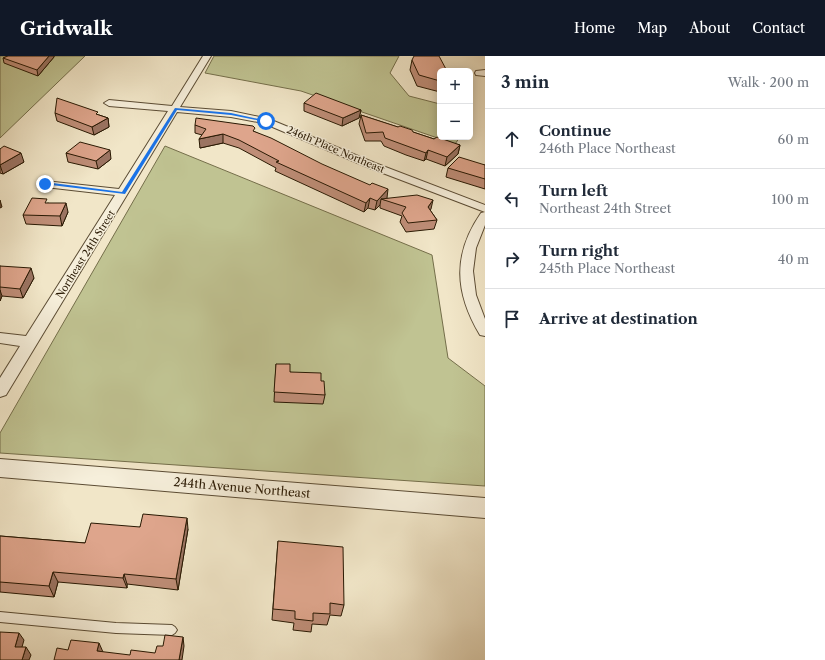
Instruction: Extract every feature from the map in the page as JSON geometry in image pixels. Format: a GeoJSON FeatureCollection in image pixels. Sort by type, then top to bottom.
{"type":"FeatureCollection","features":[{"type":"Feature","properties":{"kind":"street","name":"Northeast 24th Street"},"geometry":{"type":"LineString","coordinates":[[0,392],[207,56]]}},
{"type":"Feature","properties":{"kind":"street","name":"246th Place Northeast"},"geometry":{"type":"LineString","coordinates":[[110,103],[231,114],[266,121],[370,165],[485,210]]}},
{"type":"Feature","properties":{"kind":"street"},"geometry":{"type":"LineString","coordinates":[[45,184],[123,193]]}},
{"type":"Feature","properties":{"kind":"street"},"geometry":{"type":"LineString","coordinates":[[485,216],[477,226],[469,244],[466,264],[472,306],[485,331]]}},
{"type":"Feature","properties":{"kind":"street"},"geometry":{"type":"LineString","coordinates":[[0,338],[30,342]]}},
{"type":"Feature","properties":{"kind":"street","name":"244th Avenue Northeast"},"geometry":{"type":"LineString","coordinates":[[0,468],[485,508]]}},
{"type":"Feature","properties":{"kind":"lane"},"geometry":{"type":"LineString","coordinates":[[0,617],[116,628],[172,630]]}},
{"type":"Feature","properties":{"kind":"green space"},"geometry":{"type":"Polygon","coordinates":[[[0,56],[85,56],[0,138],[0,56]]]}},
{"type":"Feature","properties":{"kind":"green space"},"geometry":{"type":"Polygon","coordinates":[[[214,56],[399,56],[390,73],[409,96],[437,103],[437,138],[301,91],[205,73],[214,56]]]}},
{"type":"Feature","properties":{"kind":"green space"},"geometry":{"type":"Polygon","coordinates":[[[443,140],[458,140],[455,144],[443,140]]]}},
{"type":"Feature","properties":{"kind":"green space"},"geometry":{"type":"Polygon","coordinates":[[[165,146],[432,255],[448,358],[485,386],[485,486],[0,453],[0,433],[165,146]]]}},
{"type":"Feature","properties":{"kind":"building"},"geometry":{"type":"Polygon","coordinates":[[[8,56],[49,56],[37,70],[3,58],[8,56]]]}},
{"type":"Feature","properties":{"kind":"building"},"geometry":{"type":"Polygon","coordinates":[[[414,56],[439,56],[445,68],[437,68],[437,80],[419,75],[412,60],[414,56]]]}},
{"type":"Feature","properties":{"kind":"building"},"geometry":{"type":"Polygon","coordinates":[[[316,93],[361,110],[343,118],[304,103],[316,93]]]}},
{"type":"Feature","properties":{"kind":"building"},"geometry":{"type":"Polygon","coordinates":[[[57,98],[98,112],[96,114],[108,118],[92,127],[55,113],[57,98]]]}},
{"type":"Feature","properties":{"kind":"building"},"geometry":{"type":"Polygon","coordinates":[[[361,115],[398,127],[400,126],[434,139],[437,137],[437,140],[446,140],[460,145],[447,157],[428,150],[426,153],[385,138],[383,132],[366,133],[361,115]]]}},
{"type":"Feature","properties":{"kind":"building"},"geometry":{"type":"Polygon","coordinates":[[[196,118],[253,126],[255,128],[253,131],[271,138],[322,164],[370,185],[372,183],[388,189],[377,201],[370,198],[366,203],[276,162],[279,161],[239,140],[223,134],[199,139],[206,129],[195,125],[196,118]]]}},
{"type":"Feature","properties":{"kind":"building"},"geometry":{"type":"Polygon","coordinates":[[[80,142],[110,150],[96,161],[66,153],[80,142]]]}},
{"type":"Feature","properties":{"kind":"building"},"geometry":{"type":"Polygon","coordinates":[[[4,146],[21,153],[0,165],[0,149],[4,146]]]}},
{"type":"Feature","properties":{"kind":"building"},"geometry":{"type":"Polygon","coordinates":[[[459,157],[485,165],[485,179],[448,168],[459,157]]]}},
{"type":"Feature","properties":{"kind":"building"},"geometry":{"type":"Polygon","coordinates":[[[417,195],[433,200],[428,207],[437,220],[408,223],[402,213],[406,207],[381,199],[417,195]]]}},
{"type":"Feature","properties":{"kind":"building"},"geometry":{"type":"Polygon","coordinates":[[[32,198],[47,199],[45,203],[66,203],[60,216],[23,215],[32,198]]]}},
{"type":"Feature","properties":{"kind":"building"},"geometry":{"type":"Polygon","coordinates":[[[0,266],[31,268],[20,289],[0,287],[0,266]]]}},
{"type":"Feature","properties":{"kind":"building"},"geometry":{"type":"Polygon","coordinates":[[[276,364],[290,364],[290,372],[321,373],[321,381],[324,381],[325,395],[274,392],[276,364]]]}},
{"type":"Feature","properties":{"kind":"building"},"geometry":{"type":"Polygon","coordinates":[[[143,514],[187,518],[176,579],[124,574],[123,578],[53,572],[49,586],[0,582],[0,536],[85,543],[91,523],[140,527],[143,514]]]}},
{"type":"Feature","properties":{"kind":"building"},"geometry":{"type":"Polygon","coordinates":[[[278,541],[343,547],[344,605],[330,603],[330,614],[313,613],[313,621],[295,619],[295,611],[273,609],[278,541]]]}},
{"type":"Feature","properties":{"kind":"building"},"geometry":{"type":"Polygon","coordinates":[[[0,632],[19,633],[15,647],[26,647],[22,660],[0,660],[0,632]]]}},
{"type":"Feature","properties":{"kind":"building"},"geometry":{"type":"Polygon","coordinates":[[[165,635],[183,637],[179,660],[54,660],[57,648],[68,650],[71,640],[99,643],[97,651],[130,655],[131,650],[155,653],[157,646],[163,646],[165,635]]]}},
{"type":"Feature","properties":{"kind":"route"},"geometry":{"type":"LineString","coordinates":[[45,184],[123,193],[175,109],[231,114],[266,121]]}}]}
